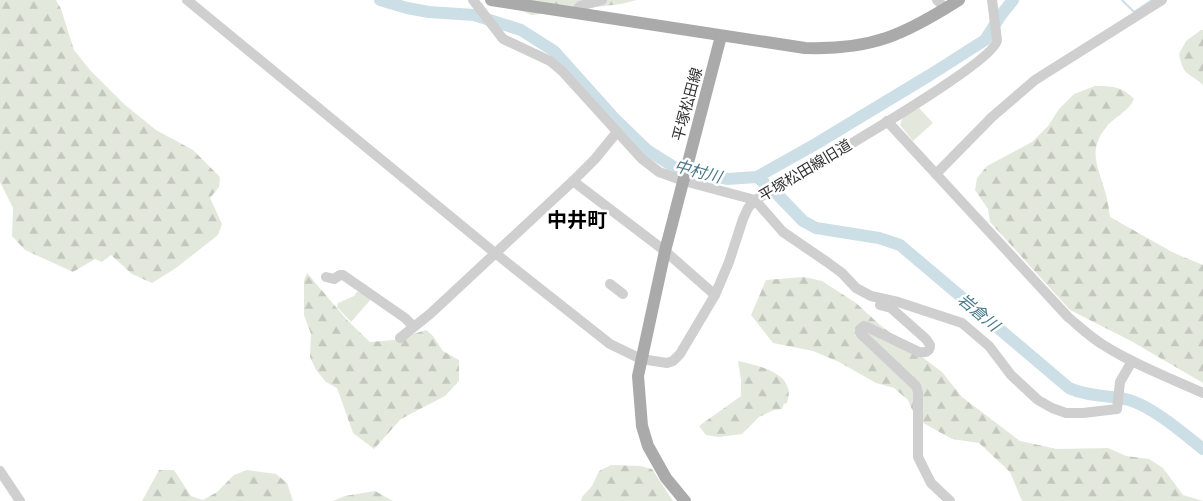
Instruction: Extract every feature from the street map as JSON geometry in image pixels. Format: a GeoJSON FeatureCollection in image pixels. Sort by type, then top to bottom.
{"type":"FeatureCollection","features":[{"type":"Feature","properties":{"kind":"main road"},"geometry":{"type":"LineString","coordinates":[[491,0],[721,36],[805,48],[833,49],[885,39],[913,28],[942,4],[959,0]]}},
{"type":"Feature","properties":{"kind":"main road","name":"平塚松田線"},"geometry":{"type":"LineString","coordinates":[[685,501],[666,478],[648,446],[642,426],[638,376],[666,251],[721,36]]}},
{"type":"Feature","properties":{"kind":"street"},"geometry":{"type":"LineString","coordinates":[[186,0],[495,253],[610,344],[641,359]]}},
{"type":"Feature","properties":{"kind":"street"},"geometry":{"type":"LineString","coordinates":[[574,13],[580,6],[602,0]]}},
{"type":"Feature","properties":{"kind":"street"},"geometry":{"type":"LineString","coordinates":[[936,174],[992,116],[1035,80],[1162,0]]}},
{"type":"Feature","properties":{"kind":"street"},"geometry":{"type":"LineString","coordinates":[[476,3],[503,39],[550,61],[562,71],[644,161],[659,172],[755,200],[783,232],[842,273],[856,288],[871,296],[898,302],[962,323],[990,346],[1011,375],[1038,400],[1052,408],[1066,413],[1117,409],[1120,382],[1132,361]]}},
{"type":"Feature","properties":{"kind":"street","name":"平塚松田線旧道"},"geometry":{"type":"LineString","coordinates":[[641,359],[673,361],[716,295],[743,219],[748,208],[755,200],[940,88],[988,54],[996,44],[993,5]]}},
{"type":"Feature","properties":{"kind":"street"},"geometry":{"type":"LineString","coordinates":[[887,121],[1068,317],[1104,346],[1132,361],[1203,393]]}},
{"type":"Feature","properties":{"kind":"street"},"geometry":{"type":"LineString","coordinates":[[400,338],[430,314],[573,181],[595,159],[617,132]]}},
{"type":"Feature","properties":{"kind":"street"},"geometry":{"type":"LineString","coordinates":[[573,181],[666,251],[716,295]]}},
{"type":"Feature","properties":{"kind":"street"},"geometry":{"type":"LineString","coordinates":[[326,277],[334,279],[343,275],[414,326]]}},
{"type":"Feature","properties":{"kind":"street"},"geometry":{"type":"LineString","coordinates":[[851,282],[848,285],[857,296],[872,303],[891,308],[929,342],[930,347],[922,353],[867,327],[861,327],[859,331],[916,386],[918,392],[918,456],[931,483],[950,501]]}},
{"type":"Feature","properties":{"kind":"street"},"geometry":{"type":"LineString","coordinates":[[610,284],[623,294]]}},
{"type":"Feature","properties":{"kind":"street"},"geometry":{"type":"LineString","coordinates":[[0,471],[20,501]]}},
{"type":"Feature","properties":{"kind":"green space"},"geometry":{"type":"Polygon","coordinates":[[[0,0],[56,0],[61,9],[74,50],[90,70],[124,104],[156,130],[193,150],[220,177],[219,187],[210,198],[222,224],[218,235],[176,268],[152,283],[132,274],[111,255],[102,262],[95,259],[73,272],[25,250],[12,236],[13,208],[0,182],[0,0]]]}},
{"type":"Feature","properties":{"kind":"green space"},"geometry":{"type":"Polygon","coordinates":[[[493,0],[637,0],[621,4],[532,15],[493,0]]]}},
{"type":"Feature","properties":{"kind":"green space"},"geometry":{"type":"Polygon","coordinates":[[[1203,30],[1203,85],[1185,71],[1179,54],[1186,41],[1203,30]]]}},
{"type":"Feature","properties":{"kind":"green space"},"geometry":{"type":"Polygon","coordinates":[[[1095,86],[1106,86],[1125,91],[1134,99],[1126,110],[1107,126],[1097,144],[1096,160],[1107,198],[1110,217],[1174,253],[1203,265],[1203,383],[1131,341],[1070,310],[990,222],[988,209],[975,190],[977,178],[987,166],[1032,142],[1048,126],[1059,109],[1074,94],[1095,86]]]}},
{"type":"Feature","properties":{"kind":"green space"},"geometry":{"type":"Polygon","coordinates":[[[919,108],[933,123],[913,141],[900,125],[903,117],[919,108]]]}},
{"type":"Feature","properties":{"kind":"green space"},"geometry":{"type":"Polygon","coordinates":[[[307,273],[347,320],[370,342],[394,340],[426,330],[433,336],[443,351],[459,360],[459,381],[445,396],[401,419],[374,449],[353,433],[337,388],[326,382],[316,370],[310,357],[311,334],[304,315],[304,280],[307,273]]]}},
{"type":"Feature","properties":{"kind":"green space"},"geometry":{"type":"Polygon","coordinates":[[[804,277],[822,281],[856,303],[880,325],[942,372],[962,397],[1020,441],[1057,449],[1108,448],[1126,456],[1149,459],[1163,468],[1183,495],[1203,501],[1022,501],[1010,472],[979,443],[952,439],[916,419],[908,400],[894,388],[876,383],[839,362],[813,351],[773,343],[751,315],[766,280],[804,277]]]}},
{"type":"Feature","properties":{"kind":"green space"},"geometry":{"type":"Polygon","coordinates":[[[357,292],[362,292],[372,298],[351,322],[337,307],[338,303],[354,296],[357,292]]]}},
{"type":"Feature","properties":{"kind":"green space"},"geometry":{"type":"Polygon","coordinates":[[[738,361],[756,365],[782,378],[787,384],[789,393],[787,403],[784,404],[782,409],[774,410],[759,417],[742,434],[719,437],[706,435],[699,426],[741,396],[738,361]]]}},
{"type":"Feature","properties":{"kind":"green space"},"geometry":{"type":"Polygon","coordinates":[[[611,465],[640,466],[652,469],[673,501],[581,501],[582,497],[592,486],[599,471],[611,465]]]}},
{"type":"Feature","properties":{"kind":"green space"},"geometry":{"type":"Polygon","coordinates":[[[159,470],[174,470],[191,496],[203,500],[217,492],[234,475],[247,470],[276,474],[287,483],[293,501],[142,501],[159,470]]]}},
{"type":"Feature","properties":{"kind":"green space"},"geometry":{"type":"Polygon","coordinates":[[[375,491],[393,501],[333,501],[345,496],[375,491]]]}},
{"type":"Feature","properties":{"kind":"waterway","name":"中村川"},"geometry":{"type":"LineString","coordinates":[[380,0],[429,12],[474,15],[521,30],[554,51],[614,118],[647,150],[674,167],[727,179],[757,177],[930,75],[985,40],[1013,0]]}},
{"type":"Feature","properties":{"kind":"waterway"},"geometry":{"type":"LineString","coordinates":[[1122,0],[1134,12],[1152,0]]}},
{"type":"Feature","properties":{"kind":"waterway","name":"岩倉川"},"geometry":{"type":"LineString","coordinates":[[757,177],[776,193],[803,221],[816,228],[879,238],[900,245],[1069,388],[1083,393],[1121,398],[1138,403],[1167,421],[1203,449]]}},
{"type":"Feature","properties":{"kind":"district","name":"中井町"},"geometry":{"type":"Point","coordinates":[577,219]}}]}
